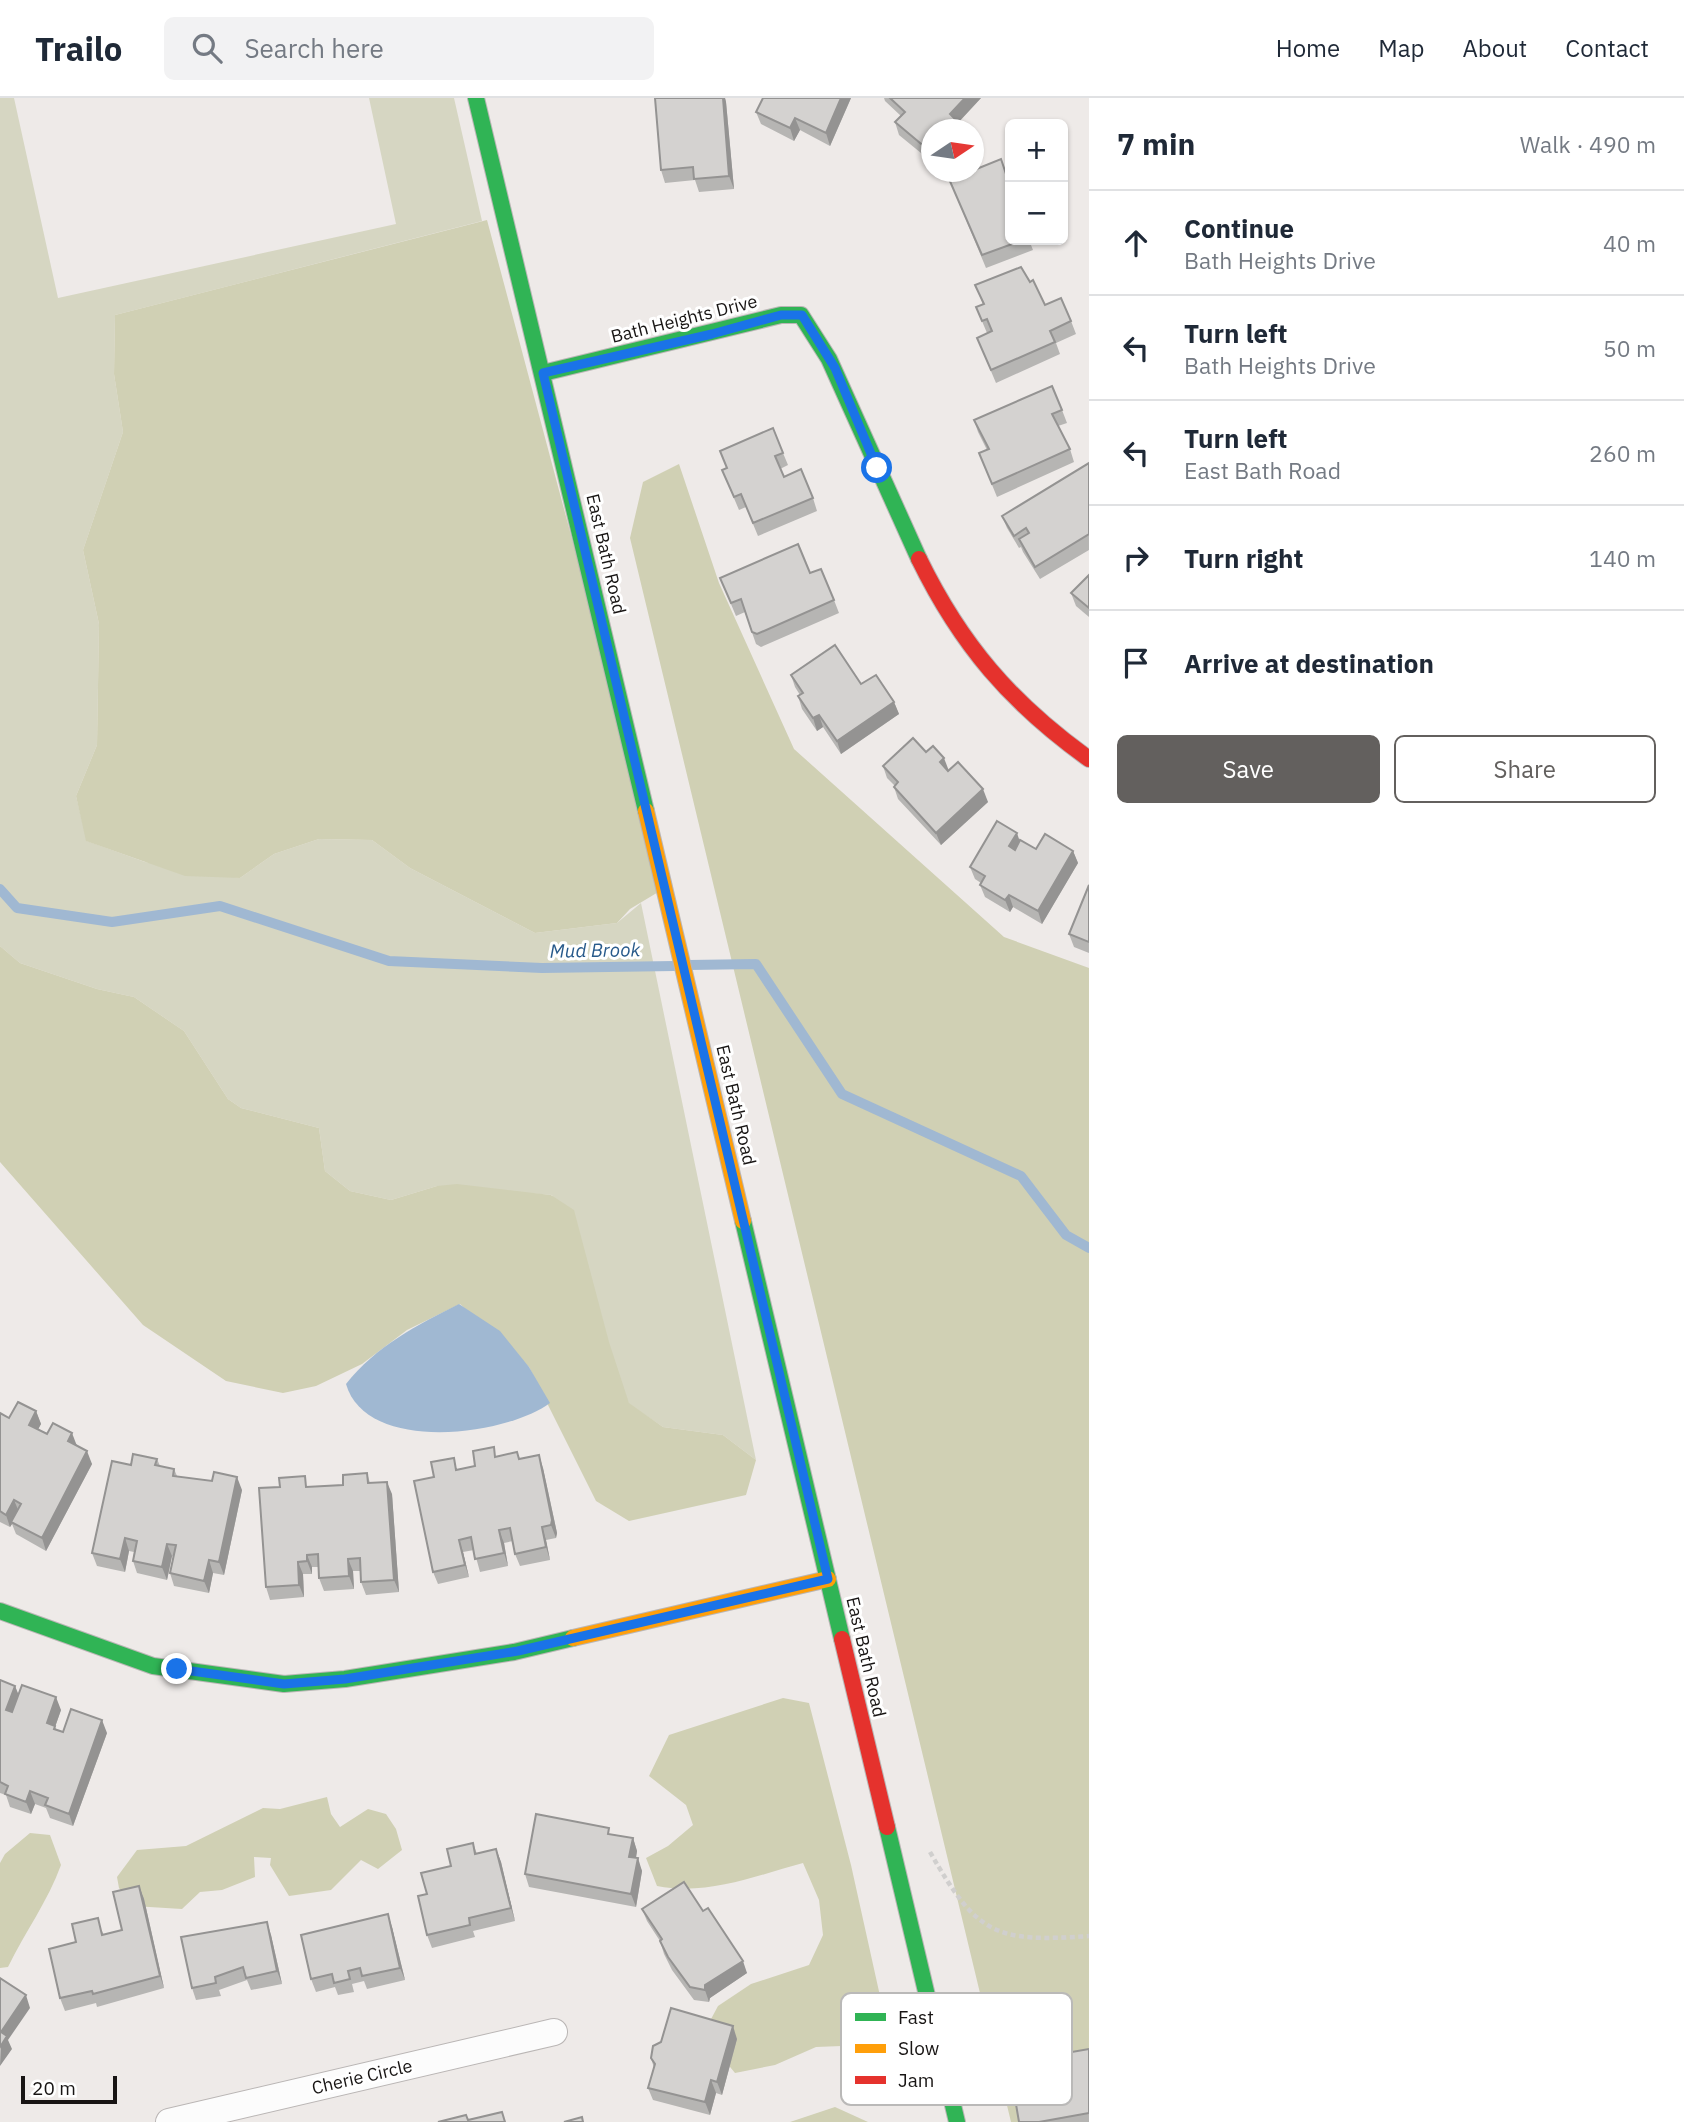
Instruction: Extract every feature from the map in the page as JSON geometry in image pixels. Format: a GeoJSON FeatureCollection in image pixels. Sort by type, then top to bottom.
{"type":"FeatureCollection","features":[{"type":"Feature","properties":{"kind":"street","name":"East Bath Road"},"geometry":{"type":"LineString","coordinates":[[476,98],[926,1993]]}},
{"type":"Feature","properties":{"kind":"street","name":"Bath Heights Drive"},"geometry":{"type":"LineString","coordinates":[[543,373],[712,334],[781,315],[802,315],[835,368],[910,546],[954,626],[1001,688],[1047,730],[1089,759]]}},
{"type":"Feature","properties":{"kind":"street"},"geometry":{"type":"LineString","coordinates":[[0,1611],[153,1666],[284,1684],[345,1679],[518,1651],[828,1579]]}},
{"type":"Feature","properties":{"kind":"street","name":"Cherie Circle"},"geometry":{"type":"LineString","coordinates":[[169,2122],[554,2032]]}},
{"type":"Feature","properties":{"kind":"path"},"geometry":{"type":"LineString","coordinates":[[926,1845],[954,1893],[980,1923],[1002,1933],[1061,1938],[1089,1936]]}},
{"type":"Feature","properties":{"kind":"green space"},"geometry":{"type":"Polygon","coordinates":[[[0,98],[14,98],[58,298],[396,224],[369,98],[454,98],[482,221],[115,315],[114,374],[123,432],[83,550],[99,624],[97,745],[76,796],[87,841],[145,862],[240,878],[274,854],[319,839],[372,840],[410,868],[535,933],[617,923],[641,903],[756,1460],[723,1435],[663,1427],[629,1404],[552,1195],[437,1186],[391,1200],[350,1191],[325,1171],[319,1128],[241,1108],[228,1099],[184,1031],[134,997],[97,989],[20,963],[0,946],[0,98]]]}},
{"type":"Feature","properties":{"kind":"green space"},"geometry":{"type":"Polygon","coordinates":[[[487,220],[665,888],[630,909],[617,923],[535,933],[410,868],[372,840],[319,839],[274,854],[240,878],[185,876],[86,841],[76,796],[97,745],[99,624],[83,550],[123,432],[114,374],[115,315],[487,220]]]}},
{"type":"Feature","properties":{"kind":"green space"},"geometry":{"type":"Polygon","coordinates":[[[679,464],[719,583],[794,749],[1004,937],[1089,968],[1089,2122],[1011,2122],[1007,2105],[1072,2105],[1072,1993],[980,1993],[630,538],[643,482],[679,464]]]}},
{"type":"Feature","properties":{"kind":"green space"},"geometry":{"type":"Polygon","coordinates":[[[0,946],[20,963],[97,989],[134,997],[184,1031],[228,1099],[241,1108],[319,1128],[325,1171],[350,1191],[391,1200],[437,1186],[457,1184],[551,1195],[574,1210],[609,1342],[629,1403],[663,1427],[723,1435],[756,1460],[746,1495],[629,1521],[596,1501],[529,1367],[460,1304],[407,1330],[362,1364],[316,1386],[283,1393],[226,1381],[143,1325],[0,1162],[0,946]]]}},
{"type":"Feature","properties":{"kind":"green space"},"geometry":{"type":"Polygon","coordinates":[[[783,1698],[809,1703],[851,1865],[879,1993],[841,1993],[841,2046],[816,2047],[775,2065],[735,2073],[703,2034],[718,2006],[751,1984],[809,1965],[823,1935],[819,1900],[803,1863],[713,1887],[657,1886],[646,1858],[668,1846],[693,1825],[686,1805],[649,1776],[669,1735],[783,1698]]]}},
{"type":"Feature","properties":{"kind":"green space"},"geometry":{"type":"Polygon","coordinates":[[[327,1797],[331,1814],[340,1827],[368,1809],[386,1814],[396,1829],[402,1850],[378,1869],[361,1860],[331,1890],[289,1896],[270,1865],[271,1858],[254,1857],[255,1877],[222,1890],[200,1892],[182,1909],[133,1906],[119,1888],[117,1877],[137,1850],[186,1846],[263,1808],[280,1809],[327,1797]]]}},
{"type":"Feature","properties":{"kind":"green space"},"geometry":{"type":"Polygon","coordinates":[[[30,1833],[50,1835],[61,1865],[50,1891],[8,1967],[0,1968],[0,1863],[5,1854],[30,1833]]]}},
{"type":"Feature","properties":{"kind":"green space"},"geometry":{"type":"Polygon","coordinates":[[[835,2107],[868,2122],[790,2122],[835,2107]]]}},
{"type":"Feature","properties":{"kind":"water"},"geometry":{"type":"Polygon","coordinates":[[[459,1304],[500,1331],[529,1367],[550,1403],[529,1415],[502,1424],[439,1432],[407,1429],[380,1421],[359,1406],[346,1384],[370,1358],[398,1338],[459,1304]]]}},
{"type":"Feature","properties":{"kind":"building"},"geometry":{"type":"Polygon","coordinates":[[[655,98],[723,98],[729,176],[694,179],[693,167],[661,170],[655,98]]]}},
{"type":"Feature","properties":{"kind":"building"},"geometry":{"type":"Polygon","coordinates":[[[763,98],[841,98],[826,133],[795,118],[790,128],[756,112],[763,98]]]}},
{"type":"Feature","properties":{"kind":"building"},"geometry":{"type":"Polygon","coordinates":[[[890,98],[965,98],[950,114],[955,119],[921,119],[921,144],[895,122],[905,112],[890,98]]]}},
{"type":"Feature","properties":{"kind":"building"},"geometry":{"type":"Polygon","coordinates":[[[1001,159],[1005,171],[1005,245],[1009,245],[982,255],[950,182],[984,182],[984,166],[1001,159]]]}},
{"type":"Feature","properties":{"kind":"building"},"geometry":{"type":"Polygon","coordinates":[[[1021,267],[1030,282],[1033,280],[1045,305],[1061,298],[1071,321],[1050,331],[1055,342],[991,370],[977,338],[992,331],[987,319],[982,321],[976,307],[984,304],[975,285],[1021,267]]]}},
{"type":"Feature","properties":{"kind":"building"},"geometry":{"type":"Polygon","coordinates":[[[1052,386],[1062,410],[1052,414],[1070,449],[992,484],[979,453],[989,449],[974,420],[1052,386]]]}},
{"type":"Feature","properties":{"kind":"building"},"geometry":{"type":"Polygon","coordinates":[[[773,428],[783,453],[775,456],[784,477],[801,469],[813,498],[753,523],[741,494],[734,497],[722,470],[727,468],[720,451],[773,428]]]}},
{"type":"Feature","properties":{"kind":"building"},"geometry":{"type":"Polygon","coordinates":[[[1089,463],[1089,534],[1035,567],[1019,539],[1029,533],[1026,528],[1014,536],[1002,516],[1089,463]]]}},
{"type":"Feature","properties":{"kind":"building"},"geometry":{"type":"Polygon","coordinates":[[[798,544],[810,573],[821,569],[834,600],[757,634],[752,632],[741,599],[731,603],[720,578],[798,544]]]}},
{"type":"Feature","properties":{"kind":"building"},"geometry":{"type":"Polygon","coordinates":[[[1089,575],[1089,608],[1071,593],[1089,575]]]}},
{"type":"Feature","properties":{"kind":"building"},"geometry":{"type":"Polygon","coordinates":[[[835,645],[861,684],[876,675],[894,702],[837,741],[819,715],[813,718],[798,696],[803,693],[791,675],[835,645]]]}},
{"type":"Feature","properties":{"kind":"building"},"geometry":{"type":"Polygon","coordinates":[[[913,738],[926,752],[933,746],[944,758],[940,762],[948,771],[958,762],[983,789],[936,833],[894,787],[898,782],[883,766],[913,738]]]}},
{"type":"Feature","properties":{"kind":"building"},"geometry":{"type":"Polygon","coordinates":[[[997,821],[1017,833],[1009,846],[1015,850],[1020,840],[1036,849],[1045,834],[1073,851],[1038,911],[1009,895],[1005,900],[980,885],[985,876],[970,867],[997,821]]]}},
{"type":"Feature","properties":{"kind":"building"},"geometry":{"type":"Polygon","coordinates":[[[1089,885],[1089,942],[1069,934],[1089,885]]]}},
{"type":"Feature","properties":{"kind":"building"},"geometry":{"type":"Polygon","coordinates":[[[18,1402],[36,1411],[29,1425],[47,1434],[53,1423],[72,1433],[68,1441],[87,1451],[42,1538],[11,1522],[21,1504],[14,1500],[6,1515],[0,1511],[0,1413],[9,1418],[18,1402]]]}},
{"type":"Feature","properties":{"kind":"building"},"geometry":{"type":"Polygon","coordinates":[[[494,1447],[495,1457],[517,1452],[519,1459],[539,1455],[552,1520],[551,1525],[542,1527],[546,1547],[515,1554],[510,1528],[499,1530],[504,1553],[475,1559],[471,1537],[459,1540],[465,1565],[433,1572],[414,1481],[434,1477],[431,1462],[454,1458],[456,1470],[475,1466],[473,1451],[494,1447]]]}},
{"type":"Feature","properties":{"kind":"building"},"geometry":{"type":"Polygon","coordinates":[[[133,1454],[157,1459],[155,1465],[174,1469],[173,1476],[212,1481],[214,1472],[237,1477],[219,1562],[209,1560],[204,1581],[170,1573],[176,1545],[167,1544],[162,1567],[133,1561],[137,1541],[125,1538],[120,1559],[92,1553],[112,1461],[131,1465],[133,1454]]]}},
{"type":"Feature","properties":{"kind":"building"},"geometry":{"type":"Polygon","coordinates":[[[367,1473],[368,1483],[387,1482],[394,1580],[361,1582],[360,1558],[348,1559],[349,1576],[319,1578],[318,1554],[307,1555],[307,1561],[298,1562],[299,1585],[266,1587],[259,1488],[280,1487],[279,1478],[305,1476],[306,1487],[343,1485],[343,1475],[367,1473]]]}},
{"type":"Feature","properties":{"kind":"building"},"geometry":{"type":"Polygon","coordinates":[[[0,1680],[15,1686],[6,1710],[12,1712],[22,1685],[56,1697],[47,1723],[55,1726],[54,1729],[63,1732],[71,1709],[102,1720],[69,1814],[45,1805],[48,1798],[30,1791],[26,1802],[5,1794],[8,1786],[0,1782],[0,1680]]]}},
{"type":"Feature","properties":{"kind":"building"},"geometry":{"type":"Polygon","coordinates":[[[536,1814],[609,1828],[608,1834],[633,1838],[629,1857],[638,1858],[631,1894],[525,1874],[536,1814]]]}},
{"type":"Feature","properties":{"kind":"building"},"geometry":{"type":"Polygon","coordinates":[[[473,1843],[475,1854],[496,1849],[511,1908],[469,1918],[470,1925],[427,1935],[418,1896],[427,1894],[421,1873],[451,1866],[447,1849],[473,1843]]]}},
{"type":"Feature","properties":{"kind":"building"},"geometry":{"type":"Polygon","coordinates":[[[684,1882],[703,1911],[708,1908],[743,1961],[705,1985],[705,1990],[690,1987],[668,1957],[660,1941],[662,1939],[642,1909],[684,1882]]]}},
{"type":"Feature","properties":{"kind":"building"},"geometry":{"type":"Polygon","coordinates":[[[139,1886],[160,1976],[93,1994],[92,1991],[60,1998],[49,1949],[76,1942],[72,1924],[98,1918],[102,1935],[122,1930],[113,1892],[139,1886]]]}},
{"type":"Feature","properties":{"kind":"building"},"geometry":{"type":"Polygon","coordinates":[[[388,1914],[400,1968],[362,1976],[360,1968],[348,1971],[350,1979],[334,1983],[332,1974],[311,1979],[301,1935],[388,1914]]]}},
{"type":"Feature","properties":{"kind":"building"},"geometry":{"type":"Polygon","coordinates":[[[267,1922],[277,1971],[246,1978],[243,1967],[215,1977],[216,1983],[192,1988],[181,1937],[267,1922]]]}},
{"type":"Feature","properties":{"kind":"building"},"geometry":{"type":"Polygon","coordinates":[[[0,1978],[26,1995],[1,2032],[7,2036],[0,2047],[0,1978]]]}},
{"type":"Feature","properties":{"kind":"building"},"geometry":{"type":"Polygon","coordinates":[[[671,2008],[733,2026],[717,2082],[711,2080],[705,2102],[648,2088],[655,2064],[651,2058],[653,2046],[661,2042],[671,2008]]]}},
{"type":"Feature","properties":{"kind":"building"},"geometry":{"type":"Polygon","coordinates":[[[1089,2049],[1089,2113],[1039,2122],[1019,2122],[1016,2105],[1072,2105],[1072,2052],[1089,2049]]]}},
{"type":"Feature","properties":{"kind":"building"},"geometry":{"type":"Polygon","coordinates":[[[502,2112],[505,2122],[438,2122],[466,2115],[468,2120],[502,2112]]]}},
{"type":"Feature","properties":{"kind":"building"},"geometry":{"type":"Polygon","coordinates":[[[582,2117],[583,2122],[564,2122],[582,2117]]]}},
{"type":"Feature","properties":{"kind":"waterway","name":"Mud Brook"},"geometry":{"type":"LineString","coordinates":[[0,889],[17,908],[112,922],[220,906],[389,961],[542,968],[674,966]]}},
{"type":"Feature","properties":{"kind":"waterway","name":"Mud Brook"},"geometry":{"type":"LineString","coordinates":[[689,965],[756,964],[842,1094],[1021,1176],[1066,1235],[1089,1248]]}},
{"type":"Feature","properties":{"kind":"traffic: fast"},"geometry":{"type":"LineString","coordinates":[[476,98],[646,811]]}},
{"type":"Feature","properties":{"kind":"traffic: fast"},"geometry":{"type":"LineString","coordinates":[[543,373],[781,315],[801,315],[829,359],[919,559]]}},
{"type":"Feature","properties":{"kind":"traffic: fast"},"geometry":{"type":"LineString","coordinates":[[743,1221],[842,1639]]}},
{"type":"Feature","properties":{"kind":"traffic: fast"},"geometry":{"type":"LineString","coordinates":[[0,1611],[153,1666],[284,1684],[345,1679],[514,1652],[573,1638]]}},
{"type":"Feature","properties":{"kind":"traffic: fast"},"geometry":{"type":"LineString","coordinates":[[887,1827],[926,1993]]}},
{"type":"Feature","properties":{"kind":"traffic: fast"},"geometry":{"type":"LineString","coordinates":[[953,2105],[957,2122]]}},
{"type":"Feature","properties":{"kind":"traffic: slow"},"geometry":{"type":"LineString","coordinates":[[646,811],[743,1221]]}},
{"type":"Feature","properties":{"kind":"traffic: slow"},"geometry":{"type":"LineString","coordinates":[[573,1638],[828,1579]]}},
{"type":"Feature","properties":{"kind":"traffic: jam"},"geometry":{"type":"LineString","coordinates":[[919,559],[952,619],[990,670],[1035,716],[1089,759]]}},
{"type":"Feature","properties":{"kind":"traffic: jam"},"geometry":{"type":"LineString","coordinates":[[842,1639],[887,1827]]}},
{"type":"Feature","properties":{"kind":"route"},"geometry":{"type":"LineString","coordinates":[[177,1669],[284,1684],[345,1679],[518,1651],[701,1611],[828,1579],[543,373],[712,334],[781,315],[802,315],[835,368],[877,468]]}}]}
